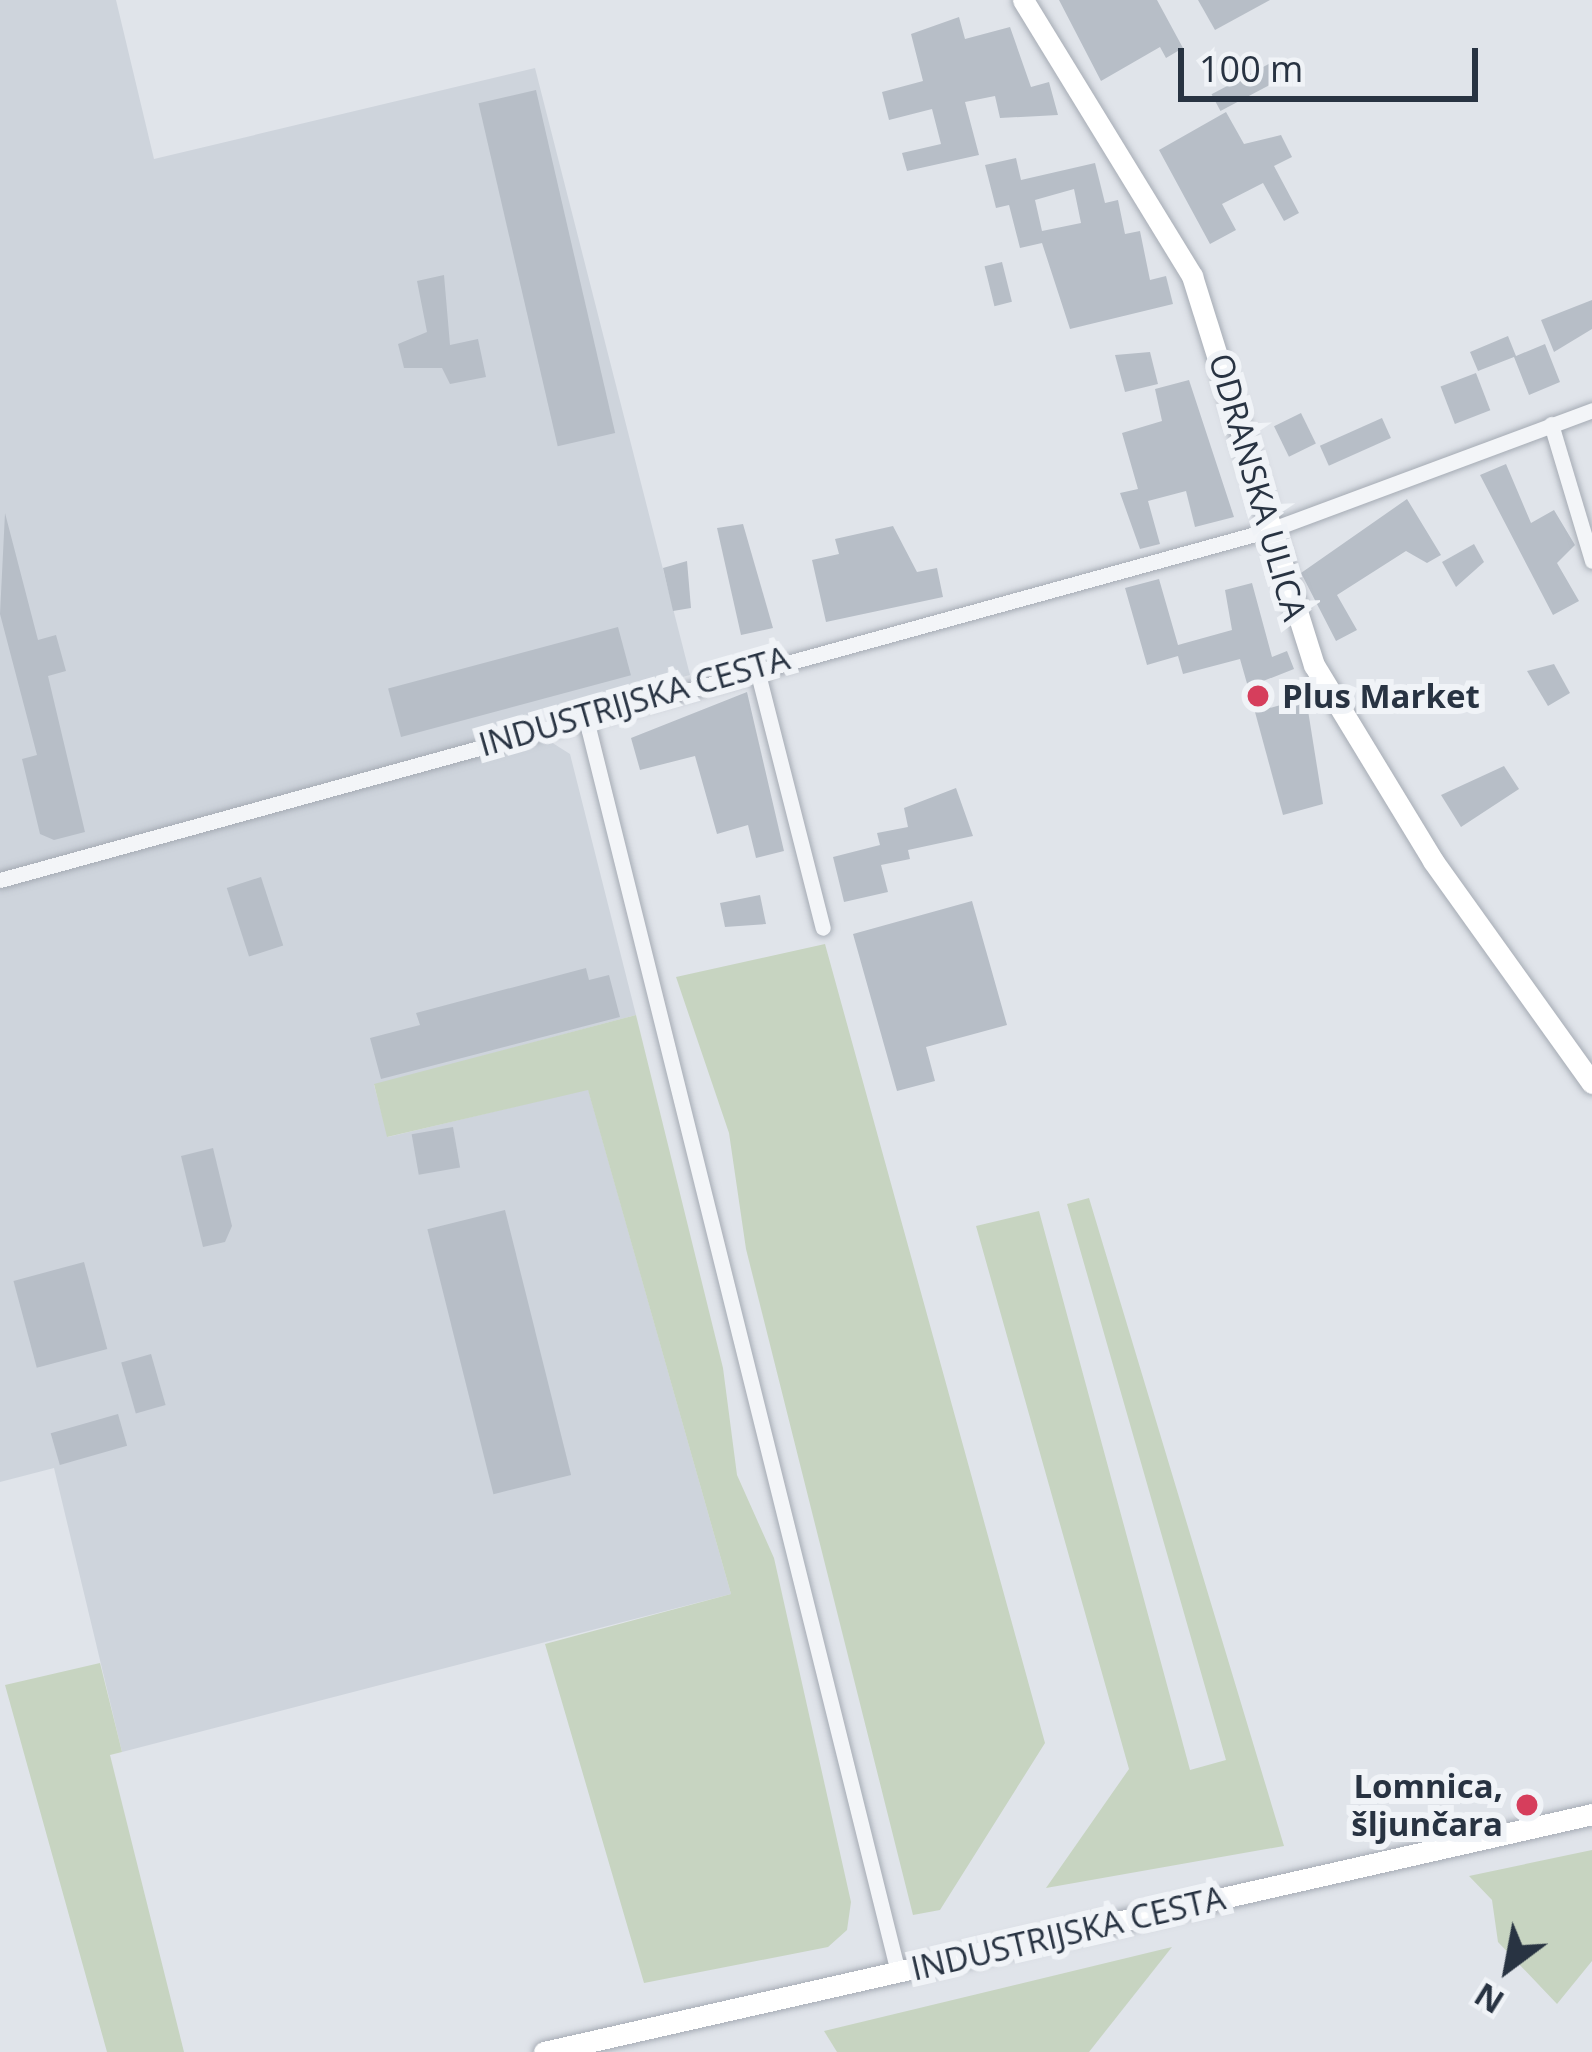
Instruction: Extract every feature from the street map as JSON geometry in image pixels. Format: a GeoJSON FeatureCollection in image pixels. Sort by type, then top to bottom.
{"type":"FeatureCollection","features":[{"type":"Feature","properties":{"kind":"main road","name":"ODRANSKA ULICA"},"geometry":{"type":"LineString","coordinates":[[1023,0],[1177,241],[1220,345],[1270,530],[1314,665],[1433,861],[1592,1083]]}},
{"type":"Feature","properties":{"kind":"main road","name":"INDUSTRIJSKA CESTA"},"geometry":{"type":"LineString","coordinates":[[544,2052],[1592,1814]]}},
{"type":"Feature","properties":{"kind":"street","name":"INDUSTRIJSKA CESTA"},"geometry":{"type":"LineString","coordinates":[[0,880],[756,666],[1270,530],[1551,424],[1587,417]]}},
{"type":"Feature","properties":{"kind":"street"},"geometry":{"type":"LineString","coordinates":[[1551,424],[1592,560]]}},
{"type":"Feature","properties":{"kind":"street"},"geometry":{"type":"LineString","coordinates":[[756,666],[823,928]]}},
{"type":"Feature","properties":{"kind":"street"},"geometry":{"type":"LineString","coordinates":[[585,715],[898,1972]]}},
{"type":"Feature","properties":{"kind":"shaded area"},"geometry":{"type":"Polygon","coordinates":[[[0,0],[116,0],[154,159],[535,68],[690,675],[544,713],[551,742],[570,754],[636,1015],[374,1085],[388,1137],[588,1089],[731,1594],[122,1752],[54,1468],[0,1482],[0,0]]]}},
{"type":"Feature","properties":{"kind":"green space"},"geometry":{"type":"Polygon","coordinates":[[[825,944],[1045,1743],[940,1910],[913,1915],[746,1249],[729,1133],[676,977],[825,944]]]}},
{"type":"Feature","properties":{"kind":"green space"},"geometry":{"type":"Polygon","coordinates":[[[636,1015],[723,1368],[737,1475],[774,1558],[851,1902],[847,1930],[828,1947],[644,1983],[545,1644],[731,1594],[588,1090],[387,1137],[374,1084],[636,1015]]]}},
{"type":"Feature","properties":{"kind":"green space"},"geometry":{"type":"Polygon","coordinates":[[[1089,1198],[1284,1846],[1046,1888],[1129,1769],[976,1226],[1039,1211],[1190,1770],[1226,1760],[1067,1204],[1089,1198]]]}},
{"type":"Feature","properties":{"kind":"green space"},"geometry":{"type":"Polygon","coordinates":[[[100,1663],[122,1752],[110,1755],[184,2052],[107,2052],[5,1685],[100,1663]]]}},
{"type":"Feature","properties":{"kind":"green space"},"geometry":{"type":"Polygon","coordinates":[[[1592,1850],[1592,1961],[1557,2004],[1498,1942],[1492,1900],[1469,1876],[1592,1850]]]}},
{"type":"Feature","properties":{"kind":"green space"},"geometry":{"type":"Polygon","coordinates":[[[1172,1947],[1089,2052],[837,2052],[824,2031],[1172,1947]]]}},
{"type":"Feature","properties":{"kind":"building"},"geometry":{"type":"Polygon","coordinates":[[[1059,0],[1157,0],[1183,48],[1166,58],[1160,47],[1101,81],[1059,0]]]}},
{"type":"Feature","properties":{"kind":"building"},"geometry":{"type":"Polygon","coordinates":[[[1198,0],[1270,0],[1215,30],[1198,0]]]}},
{"type":"Feature","properties":{"kind":"building"},"geometry":{"type":"Polygon","coordinates":[[[959,17],[965,39],[1010,27],[1031,87],[1049,82],[1058,115],[1000,118],[995,96],[965,102],[979,155],[907,171],[902,153],[941,144],[932,109],[889,120],[882,92],[923,81],[911,34],[959,17]]]}},
{"type":"Feature","properties":{"kind":"building"},"geometry":{"type":"Polygon","coordinates":[[[1276,60],[1285,77],[1220,111],[1212,94],[1276,60]]]}},
{"type":"Feature","properties":{"kind":"building"},"geometry":{"type":"Polygon","coordinates":[[[536,90],[615,433],[558,446],[479,103],[536,90]]]}},
{"type":"Feature","properties":{"kind":"building"},"geometry":{"type":"Polygon","coordinates":[[[1226,112],[1244,144],[1281,135],[1292,157],[1274,166],[1299,213],[1284,221],[1263,183],[1222,204],[1236,230],[1210,244],[1159,150],[1226,112]]]}},
{"type":"Feature","properties":{"kind":"building"},"geometry":{"type":"Polygon","coordinates":[[[1016,158],[1021,180],[1095,163],[1105,203],[1118,200],[1125,234],[1140,231],[1150,280],[1166,276],[1173,304],[1070,329],[1042,243],[1020,248],[1009,205],[996,208],[985,165],[1016,158]],[[1074,189],[1035,200],[1042,231],[1081,223],[1074,189]]]}},
{"type":"Feature","properties":{"kind":"building"},"geometry":{"type":"Polygon","coordinates":[[[1002,262],[1012,302],[994,306],[985,266],[1002,262]]]}},
{"type":"Feature","properties":{"kind":"building"},"geometry":{"type":"Polygon","coordinates":[[[444,275],[450,345],[478,339],[486,377],[450,384],[442,368],[404,368],[398,344],[427,332],[417,281],[444,275]]]}},
{"type":"Feature","properties":{"kind":"building"},"geometry":{"type":"Polygon","coordinates":[[[1592,300],[1592,329],[1554,352],[1541,320],[1592,300]]]}},
{"type":"Feature","properties":{"kind":"building"},"geometry":{"type":"Polygon","coordinates":[[[1508,336],[1516,356],[1545,344],[1560,382],[1529,395],[1514,357],[1478,371],[1470,352],[1508,336]]]}},
{"type":"Feature","properties":{"kind":"building"},"geometry":{"type":"Polygon","coordinates":[[[1150,352],[1158,384],[1125,392],[1115,355],[1150,352]]]}},
{"type":"Feature","properties":{"kind":"building"},"geometry":{"type":"Polygon","coordinates":[[[1476,373],[1490,410],[1455,424],[1441,387],[1476,373]]]}},
{"type":"Feature","properties":{"kind":"building"},"geometry":{"type":"Polygon","coordinates":[[[1189,380],[1234,517],[1195,527],[1186,491],[1148,501],[1160,544],[1140,549],[1120,493],[1138,489],[1122,433],[1162,421],[1155,389],[1189,380]]]}},
{"type":"Feature","properties":{"kind":"building"},"geometry":{"type":"Polygon","coordinates":[[[1301,413],[1316,444],[1289,457],[1274,426],[1301,413]]]}},
{"type":"Feature","properties":{"kind":"building"},"geometry":{"type":"Polygon","coordinates":[[[1382,418],[1391,438],[1329,466],[1320,446],[1382,418]]]}},
{"type":"Feature","properties":{"kind":"building"},"geometry":{"type":"Polygon","coordinates":[[[1506,464],[1531,523],[1554,510],[1575,545],[1557,563],[1579,601],[1553,615],[1480,475],[1506,464]]]}},
{"type":"Feature","properties":{"kind":"building"},"geometry":{"type":"Polygon","coordinates":[[[1407,499],[1441,555],[1427,563],[1406,551],[1337,595],[1357,630],[1336,641],[1301,573],[1407,499]]]}},
{"type":"Feature","properties":{"kind":"building"},"geometry":{"type":"Polygon","coordinates":[[[5,513],[38,640],[56,635],[66,671],[48,676],[85,832],[54,840],[40,834],[22,759],[37,755],[0,614],[5,513]]]}},
{"type":"Feature","properties":{"kind":"building"},"geometry":{"type":"Polygon","coordinates":[[[743,524],[773,628],[741,635],[717,528],[743,524]]]}},
{"type":"Feature","properties":{"kind":"building"},"geometry":{"type":"Polygon","coordinates":[[[893,526],[917,572],[937,568],[943,597],[826,622],[812,560],[839,554],[835,539],[893,526]]]}},
{"type":"Feature","properties":{"kind":"building"},"geometry":{"type":"Polygon","coordinates":[[[1474,544],[1484,562],[1456,587],[1442,562],[1474,544]]]}},
{"type":"Feature","properties":{"kind":"building"},"geometry":{"type":"Polygon","coordinates":[[[687,561],[691,608],[673,611],[663,568],[687,561]]]}},
{"type":"Feature","properties":{"kind":"building"},"geometry":{"type":"Polygon","coordinates":[[[1159,579],[1178,645],[1232,630],[1225,590],[1252,583],[1272,657],[1287,651],[1294,669],[1248,687],[1240,659],[1183,674],[1178,656],[1147,665],[1125,588],[1159,579]]]}},
{"type":"Feature","properties":{"kind":"building"},"geometry":{"type":"Polygon","coordinates":[[[618,627],[631,675],[401,737],[388,689],[618,627]]]}},
{"type":"Feature","properties":{"kind":"building"},"geometry":{"type":"Polygon","coordinates":[[[1554,664],[1570,693],[1548,706],[1527,671],[1554,664]]]}},
{"type":"Feature","properties":{"kind":"building"},"geometry":{"type":"Polygon","coordinates":[[[747,692],[784,851],[756,858],[748,825],[717,834],[695,756],[640,770],[631,738],[747,692]]]}},
{"type":"Feature","properties":{"kind":"building"},"geometry":{"type":"Polygon","coordinates":[[[1306,698],[1323,804],[1283,815],[1255,712],[1306,698]]]}},
{"type":"Feature","properties":{"kind":"building"},"geometry":{"type":"Polygon","coordinates":[[[1504,766],[1519,789],[1461,827],[1441,795],[1504,766]]]}},
{"type":"Feature","properties":{"kind":"building"},"geometry":{"type":"Polygon","coordinates":[[[956,788],[973,836],[908,850],[910,859],[881,865],[888,892],[844,902],[833,857],[880,845],[877,833],[908,827],[904,808],[956,788]]]}},
{"type":"Feature","properties":{"kind":"building"},"geometry":{"type":"Polygon","coordinates":[[[261,877],[283,945],[249,957],[227,888],[261,877]]]}},
{"type":"Feature","properties":{"kind":"building"},"geometry":{"type":"Polygon","coordinates":[[[760,895],[766,924],[725,927],[720,903],[760,895]]]}},
{"type":"Feature","properties":{"kind":"building"},"geometry":{"type":"Polygon","coordinates":[[[972,901],[1007,1025],[926,1047],[935,1081],[897,1091],[853,934],[972,901]]]}},
{"type":"Feature","properties":{"kind":"building"},"geometry":{"type":"Polygon","coordinates":[[[586,968],[589,980],[609,975],[620,1017],[381,1079],[370,1038],[420,1025],[416,1013],[586,968]]]}},
{"type":"Feature","properties":{"kind":"building"},"geometry":{"type":"Polygon","coordinates":[[[453,1127],[460,1167],[419,1175],[412,1134],[453,1127]]]}},
{"type":"Feature","properties":{"kind":"building"},"geometry":{"type":"Polygon","coordinates":[[[213,1148],[232,1226],[225,1242],[203,1247],[181,1156],[213,1148]]]}},
{"type":"Feature","properties":{"kind":"building"},"geometry":{"type":"Polygon","coordinates":[[[505,1210],[571,1475],[493,1494],[427,1229],[505,1210]]]}},
{"type":"Feature","properties":{"kind":"building"},"geometry":{"type":"Polygon","coordinates":[[[84,1262],[107,1349],[37,1368],[13,1281],[84,1262]]]}},
{"type":"Feature","properties":{"kind":"building"},"geometry":{"type":"Polygon","coordinates":[[[151,1354],[166,1405],[136,1413],[121,1363],[151,1354]]]}},
{"type":"Feature","properties":{"kind":"building"},"geometry":{"type":"Polygon","coordinates":[[[118,1414],[127,1446],[60,1465],[51,1433],[118,1414]]]}},
{"type":"Feature","properties":{"kind":"place","name":"Plus Market"},"geometry":{"type":"Point","coordinates":[1258,696]}},
{"type":"Feature","properties":{"kind":"place","name":"Lomnica, šljunčara"},"geometry":{"type":"Point","coordinates":[1527,1805]}}]}
